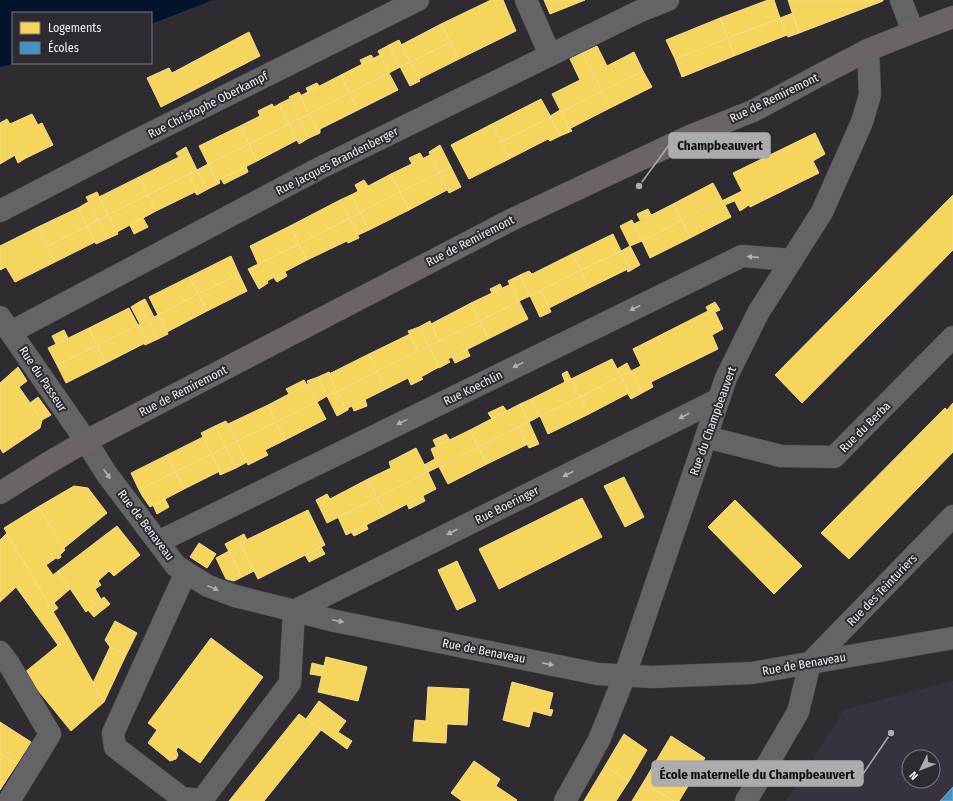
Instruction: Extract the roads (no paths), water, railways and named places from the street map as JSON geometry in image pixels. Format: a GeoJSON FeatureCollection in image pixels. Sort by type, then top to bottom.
{"type":"FeatureCollection","features":[{"type":"Feature","properties":{"kind":"main road","name":"Rue de Remiremont"},"geometry":{"type":"LineString","coordinates":[[0,493],[86,441],[511,220],[690,136],[753,111],[868,50],[953,16]]}},
{"type":"Feature","properties":{"kind":"street","name":"Rue Christophe Oberkampf"},"geometry":{"type":"LineString","coordinates":[[0,211],[133,142],[418,0]]}},
{"type":"Feature","properties":{"kind":"street"},"geometry":{"type":"LineString","coordinates":[[526,0],[550,55]]}},
{"type":"Feature","properties":{"kind":"street","name":"Rue Jacques Brandenberger"},"geometry":{"type":"LineString","coordinates":[[5,325],[550,55],[640,11],[668,0]]}},
{"type":"Feature","properties":{"kind":"street"},"geometry":{"type":"LineString","coordinates":[[901,0],[913,32]]}},
{"type":"Feature","properties":{"kind":"street","name":"Rue du Champbeauvert"},"geometry":{"type":"LineString","coordinates":[[565,801],[599,740],[625,675],[726,378],[758,313],[822,212],[862,122],[870,95],[868,50]]}},
{"type":"Feature","properties":{"kind":"street","name":"Rue Koechlin"},"geometry":{"type":"LineString","coordinates":[[158,542],[742,256],[792,260]]}},
{"type":"Feature","properties":{"kind":"street","name":"Rue du Passeur"},"geometry":{"type":"LineString","coordinates":[[5,325],[86,441]]}},
{"type":"Feature","properties":{"kind":"street","name":"Rue du Berba"},"geometry":{"type":"LineString","coordinates":[[706,437],[781,456],[834,457],[953,338]]}},
{"type":"Feature","properties":{"kind":"street","name":"Rue Boeringer"},"geometry":{"type":"LineString","coordinates":[[294,611],[719,398]]}},
{"type":"Feature","properties":{"kind":"street","name":"Rue de Benaveau"},"geometry":{"type":"LineString","coordinates":[[86,441],[106,473],[176,566],[208,586],[235,596],[342,622],[598,674],[652,677],[752,674],[953,638]]}},
{"type":"Feature","properties":{"kind":"street","name":"Rue des Teinturiers"},"geometry":{"type":"LineString","coordinates":[[810,664],[953,516]]}},
{"type":"Feature","properties":{"kind":"street"},"geometry":{"type":"LineString","coordinates":[[186,572],[113,733],[114,747],[182,798],[202,800],[290,683],[294,611]]}},
{"type":"Feature","properties":{"kind":"street"},"geometry":{"type":"LineString","coordinates":[[0,652],[9,664],[50,734],[9,801]]}},
{"type":"Feature","properties":{"kind":"street"},"geometry":{"type":"LineString","coordinates":[[746,801],[798,712],[810,664]]}},
{"type":"Feature","properties":{"kind":"water"},"geometry":{"type":"Polygon","coordinates":[[[0,0],[213,0],[152,24],[152,12],[12,12],[12,64],[0,67],[0,0]]]}},
{"type":"Feature","properties":{"kind":"place","name":"Champbeauvert"},"geometry":{"type":"Point","coordinates":[639,186]}},
{"type":"Feature","properties":{"kind":"place","name":"École maternelle du Champbeauvert"},"geometry":{"type":"Point","coordinates":[891,733]}}]}
